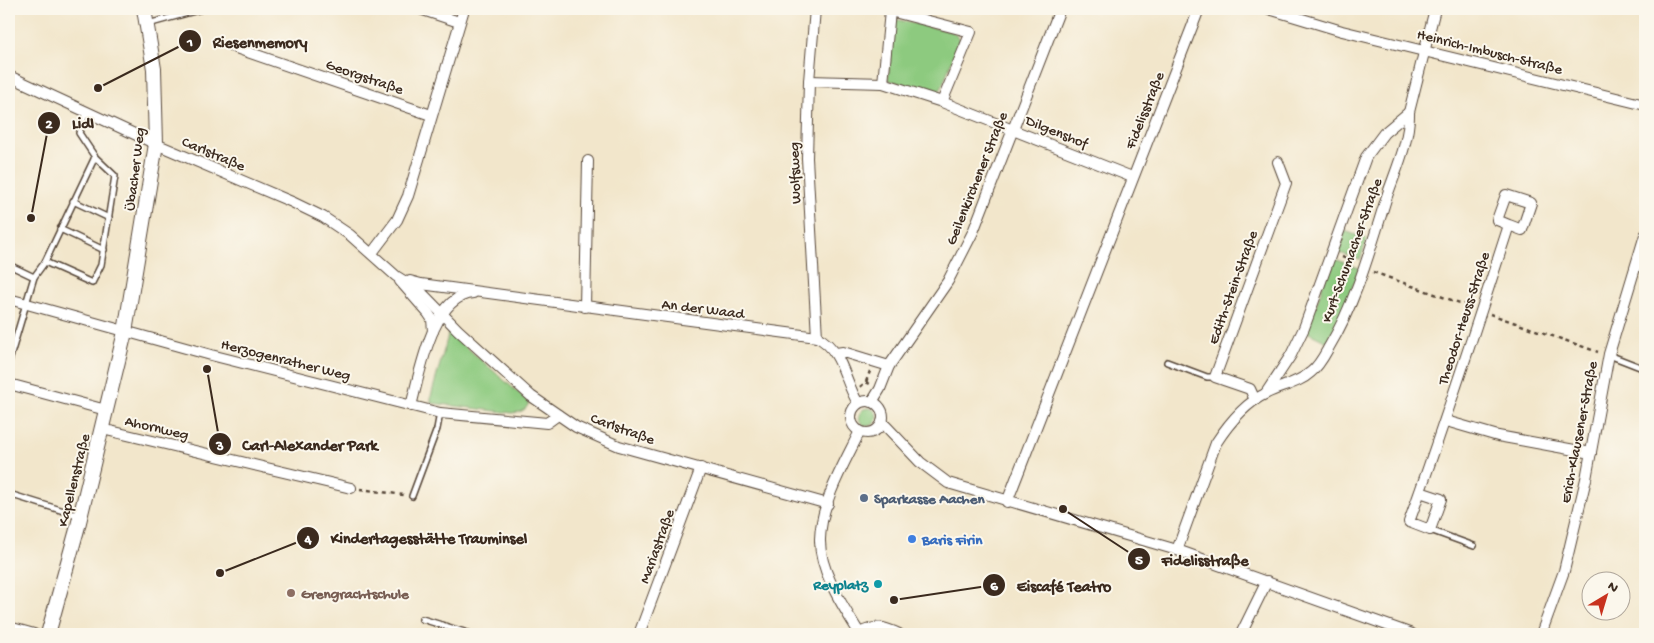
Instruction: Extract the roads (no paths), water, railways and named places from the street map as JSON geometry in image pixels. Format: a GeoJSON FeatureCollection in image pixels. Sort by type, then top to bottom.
{"type":"FeatureCollection","features":[{"type":"Feature","properties":{"kind":"street","name":"Übacher Weg"},"geometry":{"type":"LineString","coordinates":[[125,332],[156,144],[154,69],[144,9]]}},
{"type":"Feature","properties":{"kind":"street"},"geometry":{"type":"LineString","coordinates":[[420,9],[459,22]]}},
{"type":"Feature","properties":{"kind":"street"},"geometry":{"type":"LineString","coordinates":[[372,253],[397,220],[408,196],[464,9]]}},
{"type":"Feature","properties":{"kind":"street","name":"Wolfsweg"},"geometry":{"type":"LineString","coordinates":[[815,9],[809,81],[807,158],[817,337]]}},
{"type":"Feature","properties":{"kind":"street","name":"Geilenkirchener Straße"},"geometry":{"type":"LineString","coordinates":[[872,402],[880,389],[888,366],[948,281],[973,232],[1060,9]]}},
{"type":"Feature","properties":{"kind":"street","name":"Fidelisstraße"},"geometry":{"type":"LineString","coordinates":[[1008,502],[1132,177],[1199,9]]}},
{"type":"Feature","properties":{"kind":"street","name":"Heinrich-Imbusch-Straße"},"geometry":{"type":"LineString","coordinates":[[1269,9],[1342,31],[1645,105]]}},
{"type":"Feature","properties":{"kind":"street","name":"Kurt-Schumacher-Straße"},"geometry":{"type":"LineString","coordinates":[[1177,550],[1216,443],[1239,413],[1255,400],[1312,372],[1339,330],[1365,265],[1409,126],[1409,112],[1435,9]]}},
{"type":"Feature","properties":{"kind":"street"},"geometry":{"type":"LineString","coordinates":[[882,82],[890,11],[971,32],[942,102]]}},
{"type":"Feature","properties":{"kind":"street","name":"Georgstraße"},"geometry":{"type":"LineString","coordinates":[[233,46],[431,115]]}},
{"type":"Feature","properties":{"kind":"street","name":"Carlstraße"},"geometry":{"type":"LineString","coordinates":[[9,76],[156,144],[307,209],[350,235],[396,276],[412,298],[428,313],[432,319],[433,331]]}},
{"type":"Feature","properties":{"kind":"street","name":"Dilgenshof"},"geometry":{"type":"LineString","coordinates":[[809,81],[882,82],[942,102],[1132,177]]}},
{"type":"Feature","properties":{"kind":"street","name":"Kurt-Schumacher-Straße"},"geometry":{"type":"LineString","coordinates":[[1266,393],[1290,355],[1304,328],[1366,157],[1384,133],[1409,112]]}},
{"type":"Feature","properties":{"kind":"street"},"geometry":{"type":"LineString","coordinates":[[585,307],[588,161]]}},
{"type":"Feature","properties":{"kind":"street","name":"Edith-Stein-Straße"},"geometry":{"type":"LineString","coordinates":[[1215,377],[1286,183],[1278,162]]}},
{"type":"Feature","properties":{"kind":"street","name":"Theodor-Heuss-Straße"},"geometry":{"type":"LineString","coordinates":[[1430,530],[1409,522],[1446,420],[1509,225]]}},
{"type":"Feature","properties":{"kind":"street","name":"Erich-Klausener-Straße"},"geometry":{"type":"LineString","coordinates":[[1541,634],[1564,571],[1591,453],[1609,354],[1645,234]]}},
{"type":"Feature","properties":{"kind":"street","name":"Carlstraße"},"geometry":{"type":"LineString","coordinates":[[396,276],[420,291],[443,315],[531,396],[558,415],[595,436],[619,446],[828,504]]}},
{"type":"Feature","properties":{"kind":"street","name":"An der Waad"},"geometry":{"type":"LineString","coordinates":[[396,276],[421,284],[817,337]]}},
{"type":"Feature","properties":{"kind":"street","name":"An der Waad"},"geometry":{"type":"LineString","coordinates":[[443,315],[447,306],[459,297],[484,293]]}},
{"type":"Feature","properties":{"kind":"street","name":"Herzogenrather Weg"},"geometry":{"type":"LineString","coordinates":[[9,298],[125,332],[440,413],[547,423],[558,415]]}},
{"type":"Feature","properties":{"kind":"street"},"geometry":{"type":"LineString","coordinates":[[411,406],[433,331],[443,315]]}},
{"type":"Feature","properties":{"kind":"street","name":"Kapellenstraße"},"geometry":{"type":"LineString","coordinates":[[48,634],[81,517],[125,332]]}},
{"type":"Feature","properties":{"kind":"street"},"geometry":{"type":"LineString","coordinates":[[817,337],[827,342],[836,353],[858,404]]}},
{"type":"Feature","properties":{"kind":"street"},"geometry":{"type":"LineString","coordinates":[[836,353],[843,352],[888,366]]}},
{"type":"Feature","properties":{"kind":"street"},"geometry":{"type":"LineString","coordinates":[[1215,377],[1250,389],[1255,400]]}},
{"type":"Feature","properties":{"kind":"street"},"geometry":{"type":"LineString","coordinates":[[9,384],[106,410]]}},
{"type":"Feature","properties":{"kind":"street"},"geometry":{"type":"LineString","coordinates":[[882,422],[872,432],[860,431],[855,427],[851,415],[858,404],[872,402],[881,410],[882,422],[920,462],[948,483],[1177,550],[1412,634]]}},
{"type":"Feature","properties":{"kind":"street"},"geometry":{"type":"LineString","coordinates":[[1446,420],[1498,436],[1591,453]]}},
{"type":"Feature","properties":{"kind":"street","name":"Ahornweg"},"geometry":{"type":"LineString","coordinates":[[102,429],[351,488]]}},
{"type":"Feature","properties":{"kind":"street"},"geometry":{"type":"LineString","coordinates":[[860,431],[828,504],[820,540],[823,558],[838,595],[860,633],[871,628],[884,627],[899,634]]}},
{"type":"Feature","properties":{"kind":"street","name":"Mariastraße"},"geometry":{"type":"LineString","coordinates":[[639,634],[701,468]]}},
{"type":"Feature","properties":{"kind":"street"},"geometry":{"type":"LineString","coordinates":[[1420,492],[1441,499],[1430,530]]}},
{"type":"Feature","properties":{"kind":"street"},"geometry":{"type":"LineString","coordinates":[[1241,634],[1267,581]]}},
{"type":"Feature","properties":{"kind":"street"},"geometry":{"type":"LineString","coordinates":[[9,627],[34,634]]}},
{"type":"Feature","properties":{"kind":"lane"},"geometry":{"type":"LineString","coordinates":[[147,24],[202,9]]}},
{"type":"Feature","properties":{"kind":"lane"},"geometry":{"type":"LineString","coordinates":[[45,262],[92,283],[101,265],[115,176],[94,157],[80,132],[86,112]]}},
{"type":"Feature","properties":{"kind":"lane"},"geometry":{"type":"LineString","coordinates":[[9,361],[34,277],[45,262],[94,157]]}},
{"type":"Feature","properties":{"kind":"lane"},"geometry":{"type":"LineString","coordinates":[[74,201],[109,218]]}},
{"type":"Feature","properties":{"kind":"lane"},"geometry":{"type":"LineString","coordinates":[[60,229],[104,250]]}},
{"type":"Feature","properties":{"kind":"lane"},"geometry":{"type":"LineString","coordinates":[[9,265],[34,277]]}},
{"type":"Feature","properties":{"kind":"lane"},"geometry":{"type":"LineString","coordinates":[[1609,354],[1645,369]]}},
{"type":"Feature","properties":{"kind":"lane"},"geometry":{"type":"LineString","coordinates":[[1167,362],[1206,377],[1215,377]]}},
{"type":"Feature","properties":{"kind":"lane"},"geometry":{"type":"LineString","coordinates":[[412,496],[437,429],[440,413]]}},
{"type":"Feature","properties":{"kind":"lane"},"geometry":{"type":"LineString","coordinates":[[9,494],[81,517]]}},
{"type":"Feature","properties":{"kind":"lane"},"geometry":{"type":"LineString","coordinates":[[1430,530],[1474,546]]}},
{"type":"Feature","properties":{"kind":"lane"},"geometry":{"type":"LineString","coordinates":[[422,619],[471,634]]}},
{"type":"Feature","properties":{"kind":"place","name":"Riesenmemory"},"geometry":{"type":"Point","coordinates":[98,88]}},
{"type":"Feature","properties":{"kind":"place","name":"Lidl"},"geometry":{"type":"Point","coordinates":[31,218]}},
{"type":"Feature","properties":{"kind":"place","name":"Carl-Alexander Park"},"geometry":{"type":"Point","coordinates":[207,369]}},
{"type":"Feature","properties":{"kind":"place","name":"Sparkasse Aachen"},"geometry":{"type":"Point","coordinates":[864,498]}},
{"type":"Feature","properties":{"kind":"place","name":"Fidelisstraße"},"geometry":{"type":"Point","coordinates":[1063,509]}},
{"type":"Feature","properties":{"kind":"place","name":"Baris Firin"},"geometry":{"type":"Point","coordinates":[912,539]}},
{"type":"Feature","properties":{"kind":"place","name":"Kindertagesstätte Trauminsel"},"geometry":{"type":"Point","coordinates":[220,573]}},
{"type":"Feature","properties":{"kind":"place","name":"Reyplatz"},"geometry":{"type":"Point","coordinates":[878,584]}},
{"type":"Feature","properties":{"kind":"place","name":"Grengrachtschule"},"geometry":{"type":"Point","coordinates":[291,593]}},
{"type":"Feature","properties":{"kind":"place","name":"Eiscafé Teatro"},"geometry":{"type":"Point","coordinates":[894,600]}}]}
